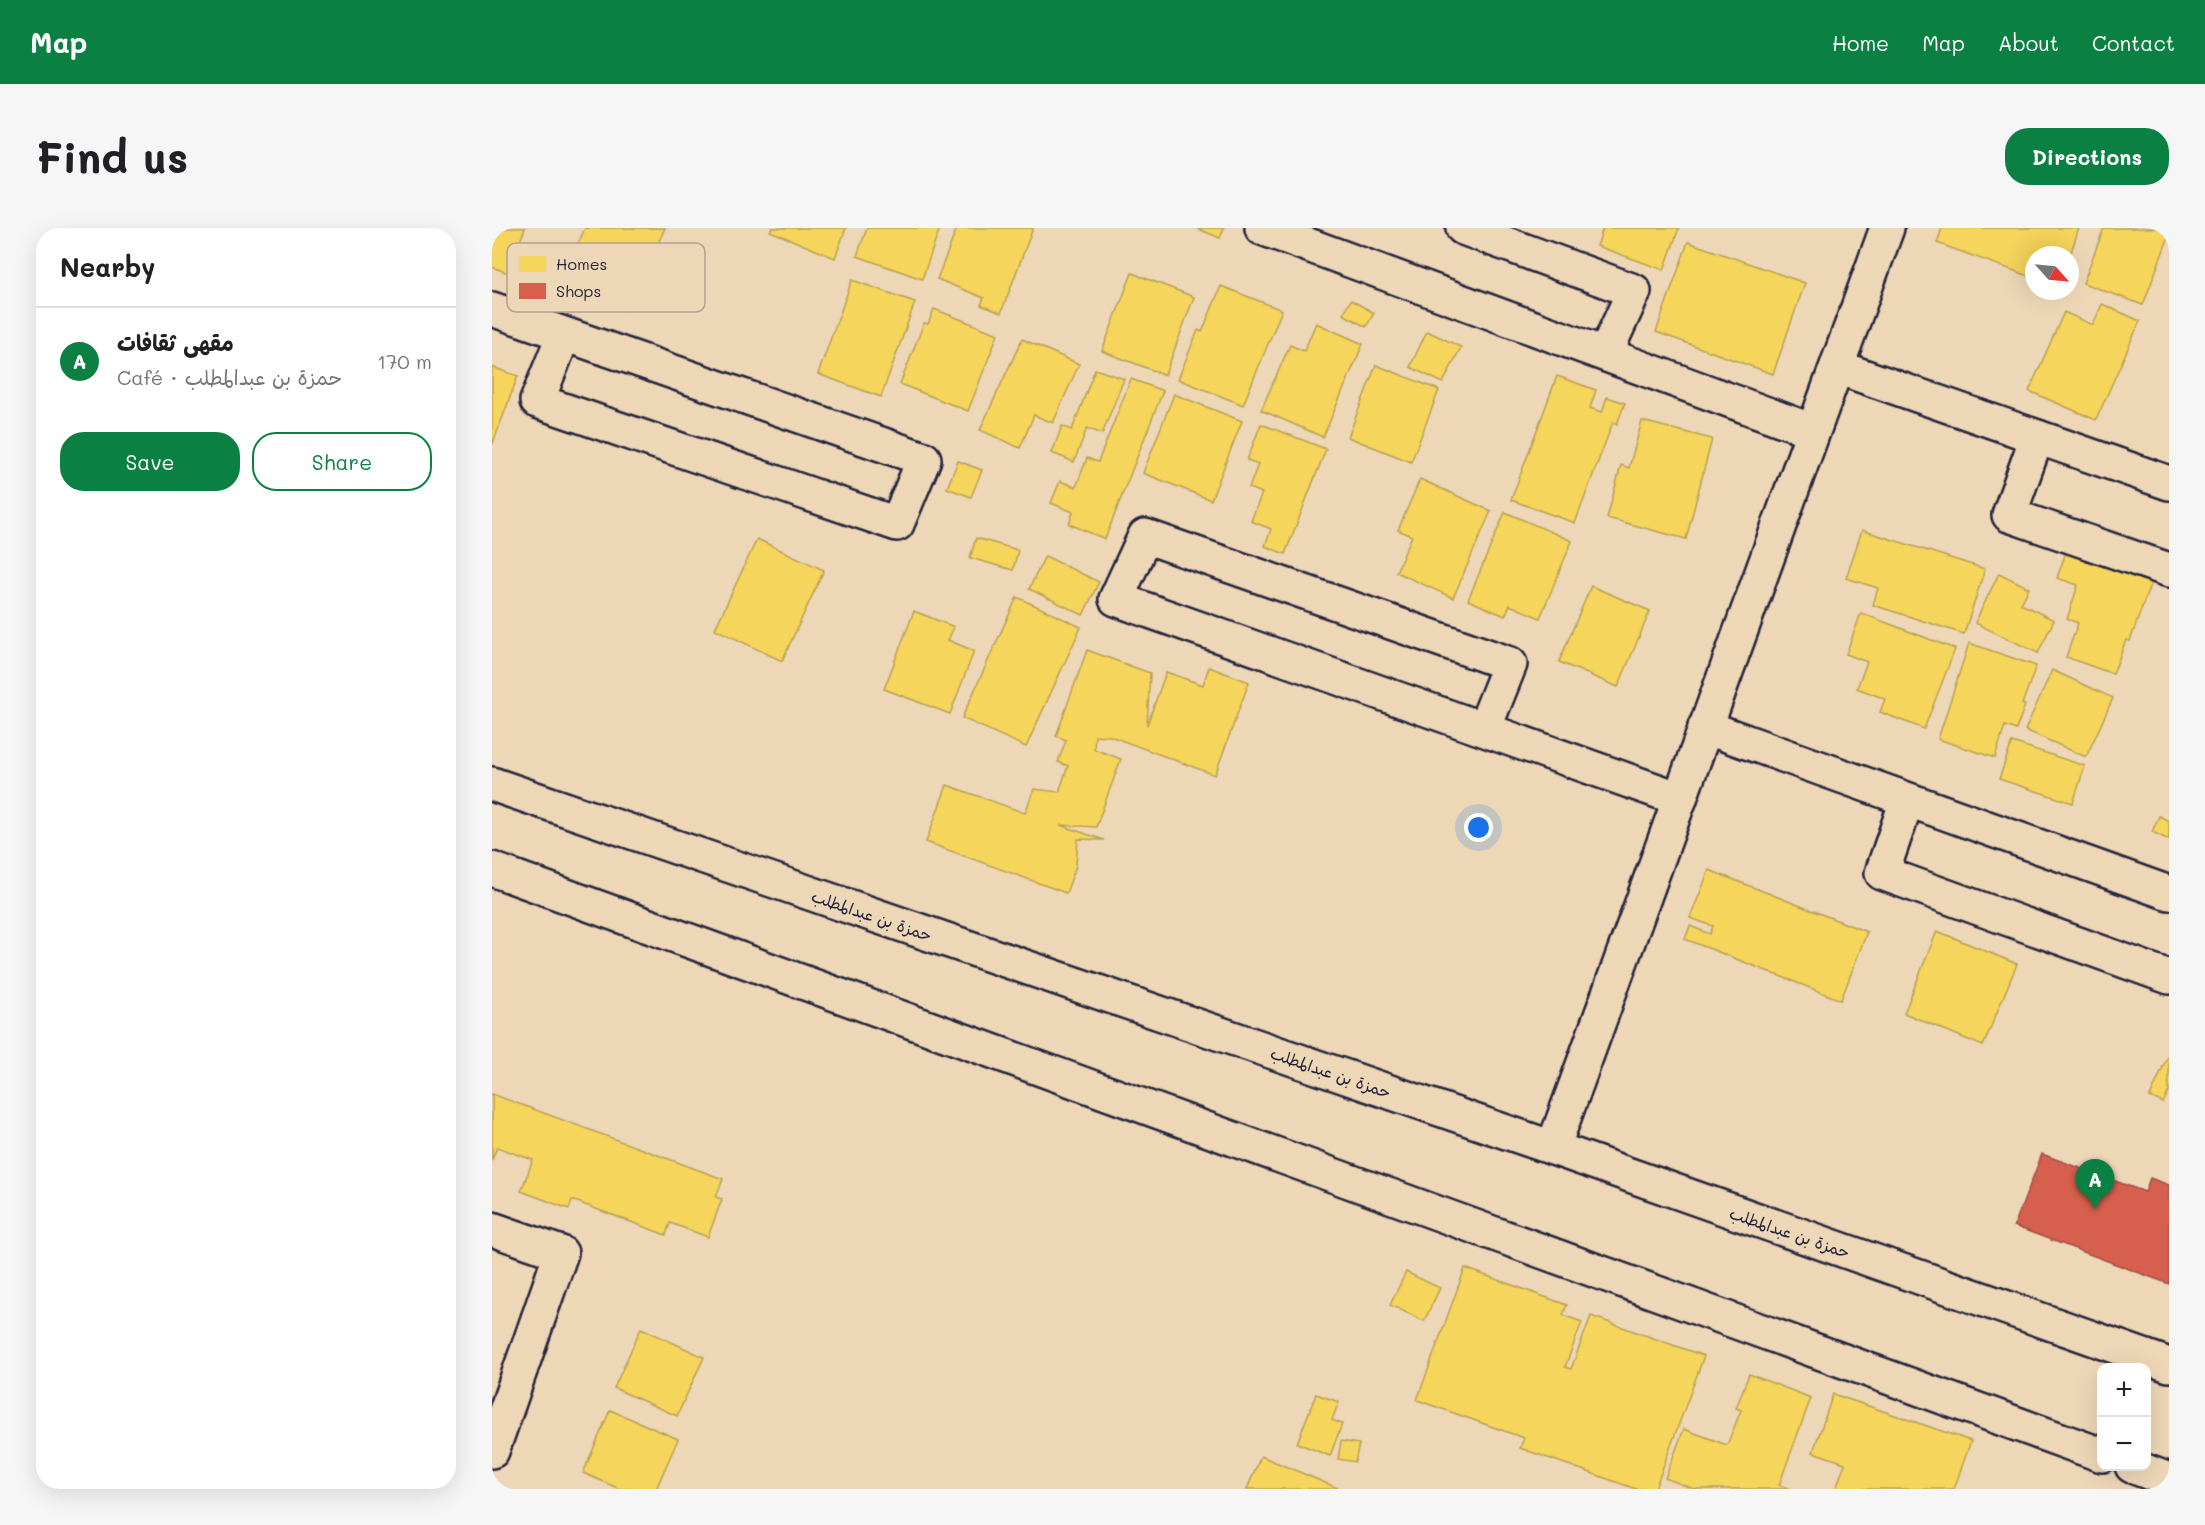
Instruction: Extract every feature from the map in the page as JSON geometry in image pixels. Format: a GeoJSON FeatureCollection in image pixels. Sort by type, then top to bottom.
{"type":"FeatureCollection","features":[{"type":"Feature","properties":{"kind":"street"},"geometry":{"type":"LineString","coordinates":[[1262,228],[1813,431]]}},
{"type":"Feature","properties":{"kind":"street"},"geometry":{"type":"LineString","coordinates":[[1463,228],[1634,291],[1605,354]]}},
{"type":"Feature","properties":{"kind":"street"},"geometry":{"type":"LineString","coordinates":[[1553,1148],[1887,228]]}},
{"type":"Feature","properties":{"kind":"street"},"geometry":{"type":"LineString","coordinates":[[492,309],[564,334],[924,459],[897,524],[537,401],[564,334]]}},
{"type":"Feature","properties":{"kind":"street"},"geometry":{"type":"LineString","coordinates":[[1837,367],[2169,483]]}},
{"type":"Feature","properties":{"kind":"street"},"geometry":{"type":"LineString","coordinates":[[2037,437],[2009,515],[2169,570]]}},
{"type":"Feature","properties":{"kind":"street"},"geometry":{"type":"LineString","coordinates":[[1484,729],[1510,664],[1145,536],[1116,599],[1680,799]]}},
{"type":"Feature","properties":{"kind":"street"},"geometry":{"type":"LineString","coordinates":[[1706,727],[2169,893]]}},
{"type":"Feature","properties":{"kind":"street","name":"حمزة بن عبدالمطلب"},"geometry":{"type":"LineString","coordinates":[[492,784],[1553,1148],[2169,1365]]}},
{"type":"Feature","properties":{"kind":"street"},"geometry":{"type":"LineString","coordinates":[[1907,800],[1882,873],[2169,977]]}},
{"type":"Feature","properties":{"kind":"street"},"geometry":{"type":"LineString","coordinates":[[492,868],[2097,1453]]}},
{"type":"Feature","properties":{"kind":"street"},"geometry":{"type":"LineString","coordinates":[[492,1229],[561,1253],[492,1448]]}},
{"type":"Feature","properties":{"kind":"street"},"geometry":{"type":"LineString","coordinates":[[2143,1471],[2169,1480]]}},
{"type":"Feature","properties":{"kind":"building: Homes"},"geometry":{"type":"Polygon","coordinates":[[[492,228],[525,228],[519,243],[507,243],[507,273],[492,267],[492,228]]]}},
{"type":"Feature","properties":{"kind":"building: Homes"},"geometry":{"type":"Polygon","coordinates":[[[585,228],[665,228],[658,243],[578,243],[585,228]]]}},
{"type":"Feature","properties":{"kind":"building: Homes"},"geometry":{"type":"Polygon","coordinates":[[[772,228],[846,228],[835,258],[770,231],[772,228]]]}},
{"type":"Feature","properties":{"kind":"building: Homes"},"geometry":{"type":"Polygon","coordinates":[[[867,228],[940,228],[922,279],[857,256],[867,228]]]}},
{"type":"Feature","properties":{"kind":"building: Homes"},"geometry":{"type":"Polygon","coordinates":[[[957,228],[1033,228],[1001,313],[981,305],[984,298],[937,279],[957,228]]]}},
{"type":"Feature","properties":{"kind":"building: Homes"},"geometry":{"type":"Polygon","coordinates":[[[1196,228],[1224,228],[1220,238],[1196,228]]]}},
{"type":"Feature","properties":{"kind":"building: Homes"},"geometry":{"type":"Polygon","coordinates":[[[1603,228],[1679,228],[1664,270],[1597,246],[1603,228]]]}},
{"type":"Feature","properties":{"kind":"building: Homes"},"geometry":{"type":"Polygon","coordinates":[[[1942,228],[2079,228],[2073,246],[2025,246],[2025,275],[1937,243],[1942,228]]]}},
{"type":"Feature","properties":{"kind":"building: Homes"},"geometry":{"type":"Polygon","coordinates":[[[2104,228],[2169,228],[2169,236],[2143,305],[2083,283],[2104,228]]]}},
{"type":"Feature","properties":{"kind":"building: Homes"},"geometry":{"type":"Polygon","coordinates":[[[1688,242],[1805,283],[1773,374],[1656,332],[1688,242]]]}},
{"type":"Feature","properties":{"kind":"building: Homes"},"geometry":{"type":"Polygon","coordinates":[[[1132,273],[1194,297],[1165,375],[1102,351],[1132,273]]]}},
{"type":"Feature","properties":{"kind":"building: Homes"},"geometry":{"type":"Polygon","coordinates":[[[852,280],[915,302],[881,397],[818,374],[852,280]]]}},
{"type":"Feature","properties":{"kind":"building: Homes"},"geometry":{"type":"Polygon","coordinates":[[[1221,286],[1282,310],[1243,405],[1178,379],[1198,330],[1202,332],[1221,286]]]}},
{"type":"Feature","properties":{"kind":"building: Homes"},"geometry":{"type":"Polygon","coordinates":[[[1351,300],[1374,313],[1366,327],[1343,314],[1351,300]]]}},
{"type":"Feature","properties":{"kind":"building: Homes"},"geometry":{"type":"Polygon","coordinates":[[[2102,304],[2140,321],[2096,420],[2029,391],[2064,312],[2093,325],[2102,304]]]}},
{"type":"Feature","properties":{"kind":"building: Homes"},"geometry":{"type":"Polygon","coordinates":[[[934,309],[998,334],[968,411],[900,384],[924,323],[928,324],[934,309]]]}},
{"type":"Feature","properties":{"kind":"building: Homes"},"geometry":{"type":"Polygon","coordinates":[[[1316,323],[1363,344],[1323,437],[1261,410],[1290,345],[1304,351],[1316,323]]]}},
{"type":"Feature","properties":{"kind":"building: Homes"},"geometry":{"type":"Polygon","coordinates":[[[1427,331],[1461,347],[1443,383],[1410,367],[1427,331]]]}},
{"type":"Feature","properties":{"kind":"building: Homes"},"geometry":{"type":"Polygon","coordinates":[[[1022,339],[1079,364],[1053,423],[1034,415],[1020,448],[980,430],[1022,339]]]}},
{"type":"Feature","properties":{"kind":"building: Homes"},"geometry":{"type":"Polygon","coordinates":[[[1376,365],[1439,390],[1411,462],[1348,437],[1376,365]]]}},
{"type":"Feature","properties":{"kind":"building: Homes"},"geometry":{"type":"Polygon","coordinates":[[[492,367],[518,376],[492,446],[492,367]]]}},
{"type":"Feature","properties":{"kind":"building: Homes"},"geometry":{"type":"Polygon","coordinates":[[[1095,369],[1124,379],[1102,434],[1087,428],[1074,462],[1052,453],[1062,426],[1072,430],[1095,369]]]}},
{"type":"Feature","properties":{"kind":"building: Homes"},"geometry":{"type":"Polygon","coordinates":[[[1557,376],[1596,390],[1590,408],[1602,412],[1607,397],[1625,403],[1617,424],[1613,422],[1575,523],[1511,500],[1557,376]]]}},
{"type":"Feature","properties":{"kind":"building: Homes"},"geometry":{"type":"Polygon","coordinates":[[[1131,379],[1163,391],[1105,539],[1069,524],[1073,512],[1051,503],[1060,481],[1076,487],[1087,458],[1098,462],[1131,379]]]}},
{"type":"Feature","properties":{"kind":"building: Homes"},"geometry":{"type":"Polygon","coordinates":[[[1174,394],[1242,421],[1211,500],[1143,473],[1174,394]]]}},
{"type":"Feature","properties":{"kind":"building: Homes"},"geometry":{"type":"Polygon","coordinates":[[[1642,421],[1712,439],[1686,539],[1607,518],[1621,465],[1629,468],[1642,421]]]}},
{"type":"Feature","properties":{"kind":"building: Homes"},"geometry":{"type":"Polygon","coordinates":[[[1261,424],[1326,449],[1285,554],[1265,546],[1271,529],[1251,521],[1262,493],[1249,488],[1258,464],[1247,460],[1261,424]]]}},
{"type":"Feature","properties":{"kind":"building: Homes"},"geometry":{"type":"Polygon","coordinates":[[[958,461],[982,470],[971,497],[947,488],[958,461]]]}},
{"type":"Feature","properties":{"kind":"building: Homes"},"geometry":{"type":"Polygon","coordinates":[[[1420,479],[1491,511],[1453,598],[1396,572],[1412,536],[1398,530],[1420,479]]]}},
{"type":"Feature","properties":{"kind":"building: Homes"},"geometry":{"type":"Polygon","coordinates":[[[1505,512],[1572,541],[1540,618],[1510,605],[1505,616],[1468,600],[1505,512]]]}},
{"type":"Feature","properties":{"kind":"building: Homes"},"geometry":{"type":"Polygon","coordinates":[[[1862,530],[1985,569],[1964,634],[1873,605],[1878,588],[1846,578],[1862,530]]]}},
{"type":"Feature","properties":{"kind":"building: Homes"},"geometry":{"type":"Polygon","coordinates":[[[976,538],[1018,550],[1013,570],[970,558],[976,538]]]}},
{"type":"Feature","properties":{"kind":"building: Homes"},"geometry":{"type":"Polygon","coordinates":[[[757,539],[824,570],[782,661],[715,629],[757,539]]]}},
{"type":"Feature","properties":{"kind":"building: Homes"},"geometry":{"type":"Polygon","coordinates":[[[2066,552],[2151,582],[2130,641],[2126,640],[2113,674],[2066,657],[2078,623],[2067,619],[2078,585],[2057,578],[2066,552]]]}},
{"type":"Feature","properties":{"kind":"building: Homes"},"geometry":{"type":"Polygon","coordinates":[[[1045,556],[1099,582],[1083,615],[1029,589],[1045,556]]]}},
{"type":"Feature","properties":{"kind":"building: Homes"},"geometry":{"type":"Polygon","coordinates":[[[1999,573],[2029,588],[2021,604],[2054,620],[2038,653],[1975,623],[1999,573]]]}},
{"type":"Feature","properties":{"kind":"building: Homes"},"geometry":{"type":"Polygon","coordinates":[[[1591,586],[1650,611],[1618,687],[1559,662],[1591,586]]]}},
{"type":"Feature","properties":{"kind":"building: Homes"},"geometry":{"type":"Polygon","coordinates":[[[1017,597],[1081,627],[1026,747],[962,718],[1017,597]]]}},
{"type":"Feature","properties":{"kind":"building: Homes"},"geometry":{"type":"Polygon","coordinates":[[[914,611],[954,627],[948,640],[974,651],[950,714],[884,689],[914,611]]]}},
{"type":"Feature","properties":{"kind":"building: Homes"},"geometry":{"type":"Polygon","coordinates":[[[1861,613],[1955,649],[1924,729],[1880,712],[1885,699],[1857,688],[1867,662],[1846,654],[1861,613]]]}},
{"type":"Feature","properties":{"kind":"building: Homes"},"geometry":{"type":"Polygon","coordinates":[[[1969,643],[2036,666],[2022,704],[2025,705],[2016,730],[2005,726],[1995,758],[1938,739],[1969,643]]]}},
{"type":"Feature","properties":{"kind":"building: Homes"},"geometry":{"type":"Polygon","coordinates":[[[1087,650],[1150,673],[1147,725],[1166,672],[1203,685],[1209,667],[1249,682],[1215,775],[1110,736],[1095,735],[1094,749],[1121,759],[1096,827],[1060,825],[1104,840],[1078,839],[1076,866],[1066,893],[926,842],[947,785],[1025,813],[1034,789],[1059,792],[1068,766],[1058,762],[1066,740],[1056,736],[1087,650]]]}},
{"type":"Feature","properties":{"kind":"building: Homes"},"geometry":{"type":"Polygon","coordinates":[[[2052,670],[2113,698],[2086,757],[2025,730],[2052,670]]]}},
{"type":"Feature","properties":{"kind":"building: Homes"},"geometry":{"type":"Polygon","coordinates":[[[2012,742],[2085,766],[2073,803],[1999,779],[2012,742]]]}},
{"type":"Feature","properties":{"kind":"building: Homes"},"geometry":{"type":"Polygon","coordinates":[[[2159,816],[2169,821],[2169,840],[2152,832],[2159,816]]]}},
{"type":"Feature","properties":{"kind":"building: Homes"},"geometry":{"type":"Polygon","coordinates":[[[1709,870],[1867,932],[1841,1000],[1685,939],[1690,926],[1710,934],[1713,926],[1690,918],[1709,870]]]}},
{"type":"Feature","properties":{"kind":"building: Homes"},"geometry":{"type":"Polygon","coordinates":[[[1937,931],[2017,964],[1983,1046],[1904,1013],[1937,931]]]}},
{"type":"Feature","properties":{"kind":"building: Homes"},"geometry":{"type":"Polygon","coordinates":[[[2169,1053],[2169,1091],[2163,1103],[2150,1097],[2169,1053]]]}},
{"type":"Feature","properties":{"kind":"building: Homes"},"geometry":{"type":"Polygon","coordinates":[[[492,1094],[723,1179],[716,1197],[722,1199],[708,1237],[670,1223],[666,1235],[572,1200],[569,1209],[521,1191],[533,1160],[497,1147],[492,1160],[492,1094]]]}},
{"type":"Feature","properties":{"kind":"building: Homes"},"geometry":{"type":"Polygon","coordinates":[[[1465,1268],[1567,1305],[1563,1315],[1582,1322],[1565,1367],[1571,1369],[1591,1316],[1704,1356],[1655,1489],[1636,1489],[1520,1448],[1524,1438],[1417,1400],[1465,1268]]]}},
{"type":"Feature","properties":{"kind":"building: Homes"},"geometry":{"type":"Polygon","coordinates":[[[1406,1272],[1440,1288],[1424,1321],[1390,1305],[1406,1272]]]}},
{"type":"Feature","properties":{"kind":"building: Homes"},"geometry":{"type":"Polygon","coordinates":[[[641,1328],[704,1357],[677,1416],[614,1388],[641,1328]]]}},
{"type":"Feature","properties":{"kind":"building: Homes"},"geometry":{"type":"Polygon","coordinates":[[[1749,1374],[1811,1398],[1779,1485],[1791,1489],[1694,1489],[1665,1478],[1684,1429],[1727,1445],[1741,1410],[1736,1408],[1749,1374]]]}},
{"type":"Feature","properties":{"kind":"building: Homes"},"geometry":{"type":"Polygon","coordinates":[[[1316,1394],[1339,1402],[1332,1420],[1342,1424],[1330,1456],[1297,1443],[1316,1394]]]}},
{"type":"Feature","properties":{"kind":"building: Homes"},"geometry":{"type":"Polygon","coordinates":[[[1833,1394],[1971,1441],[1954,1489],[1836,1489],[1845,1463],[1813,1452],[1833,1394]]]}},
{"type":"Feature","properties":{"kind":"building: Homes"},"geometry":{"type":"Polygon","coordinates":[[[610,1410],[678,1439],[656,1489],[620,1489],[583,1473],[610,1410]]]}},
{"type":"Feature","properties":{"kind":"building: Homes"},"geometry":{"type":"Polygon","coordinates":[[[1341,1441],[1359,1444],[1355,1462],[1338,1459],[1341,1441]]]}},
{"type":"Feature","properties":{"kind":"building: Homes"},"geometry":{"type":"Polygon","coordinates":[[[1261,1456],[1340,1489],[1247,1489],[1261,1456]]]}},
{"type":"Feature","properties":{"kind":"building: Shops"},"geometry":{"type":"Polygon","coordinates":[[[2042,1154],[2145,1192],[2150,1178],[2169,1185],[2169,1284],[2014,1226],[2042,1154]]]}},
{"type":"Feature","properties":{"kind":"place","name":"مقهى ثقافات"},"geometry":{"type":"Point","coordinates":[2095,1209]}}]}
